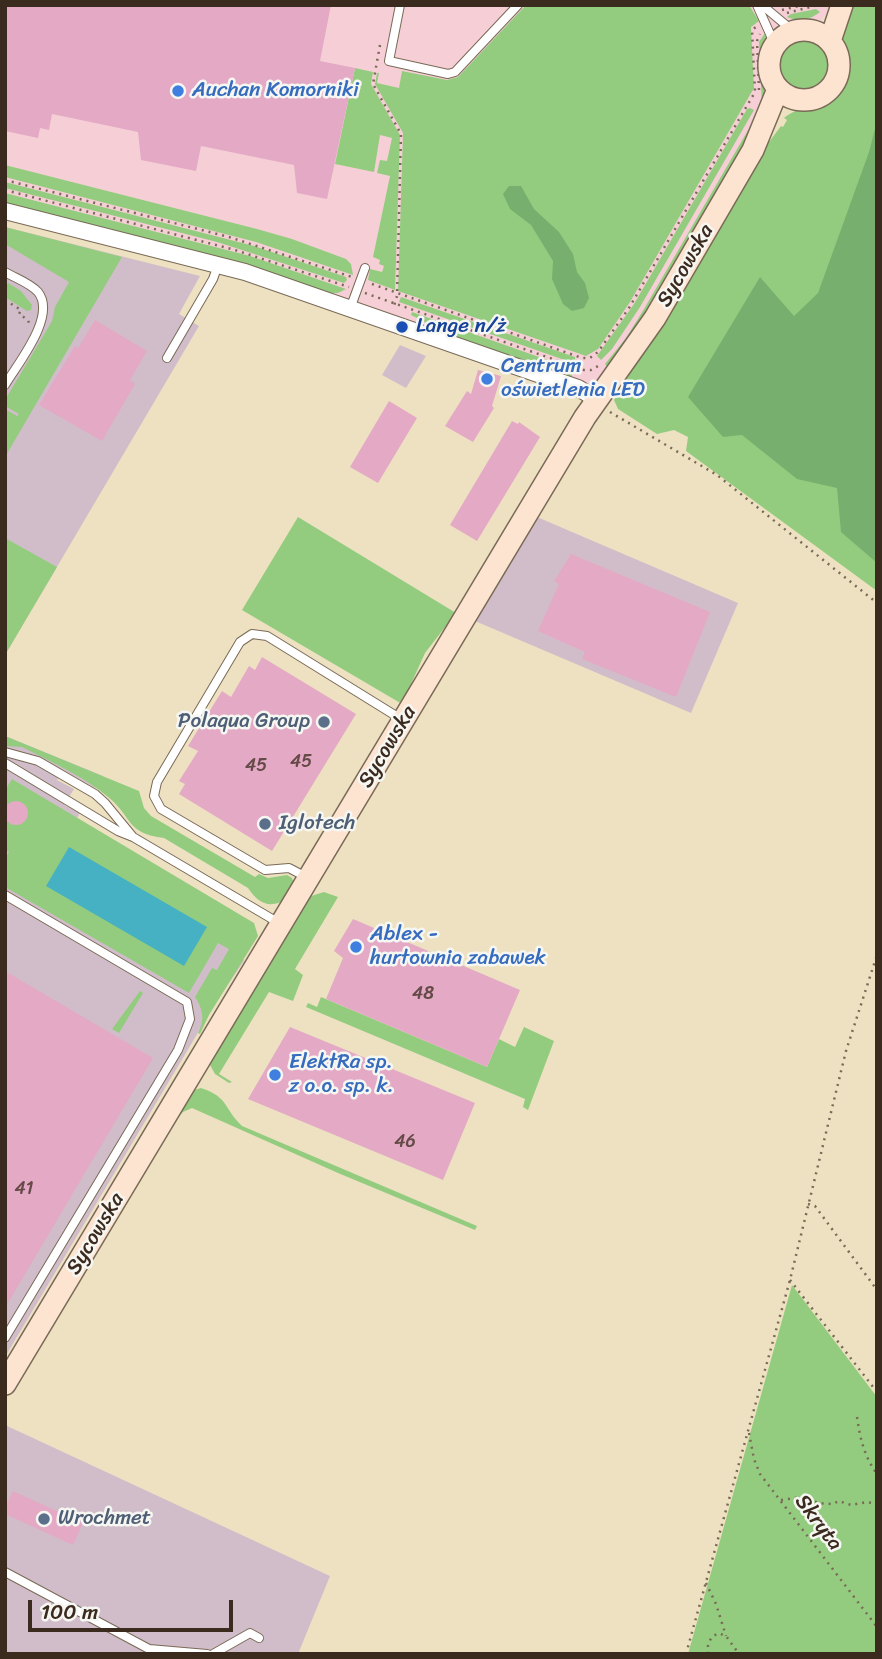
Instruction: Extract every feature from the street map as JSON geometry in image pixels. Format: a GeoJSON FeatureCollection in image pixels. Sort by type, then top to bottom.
{"type":"FeatureCollection","features":[{"type":"Feature","properties":{"kind":"street"},"geometry":{"type":"LineString","coordinates":[[798,28],[833,5]]}},
{"type":"Feature","properties":{"kind":"street"},"geometry":{"type":"LineString","coordinates":[[798,28],[835,48],[839,66],[835,83],[830,90],[814,99],[796,100],[768,90],[769,31],[786,34],[842,5]]}},
{"type":"Feature","properties":{"kind":"street","name":"Sycowska"},"geometry":{"type":"LineString","coordinates":[[753,150],[768,90]]}},
{"type":"Feature","properties":{"kind":"street","name":"Sycowska"},"geometry":{"type":"LineString","coordinates":[[5,1384],[596,401],[647,332],[753,150],[796,100]]}},
{"type":"Feature","properties":{"kind":"street"},"geometry":{"type":"LineString","coordinates":[[5,211],[218,265],[578,388],[596,401]]}},
{"type":"Feature","properties":{"kind":"lane"},"geometry":{"type":"LineString","coordinates":[[400,5],[389,61],[448,74],[454,72],[519,5]]}},
{"type":"Feature","properties":{"kind":"lane"},"geometry":{"type":"LineString","coordinates":[[759,5],[798,28]]}},
{"type":"Feature","properties":{"kind":"lane"},"geometry":{"type":"LineString","coordinates":[[759,5],[769,31]]}},
{"type":"Feature","properties":{"kind":"lane"},"geometry":{"type":"LineString","coordinates":[[167,358],[213,279],[218,265]]}},
{"type":"Feature","properties":{"kind":"lane"},"geometry":{"type":"LineString","coordinates":[[351,309],[365,268]]}},
{"type":"Feature","properties":{"kind":"lane"},"geometry":{"type":"LineString","coordinates":[[5,272],[37,292],[44,312],[41,324],[5,386]]}},
{"type":"Feature","properties":{"kind":"lane"},"geometry":{"type":"LineString","coordinates":[[309,879],[289,868],[265,870],[161,809],[153,796],[157,782],[240,642],[252,635],[267,636],[404,721]]}},
{"type":"Feature","properties":{"kind":"lane"},"geometry":{"type":"LineString","coordinates":[[5,752],[38,761],[95,794],[133,836]]}},
{"type":"Feature","properties":{"kind":"lane"},"geometry":{"type":"LineString","coordinates":[[5,763],[281,925]]}},
{"type":"Feature","properties":{"kind":"lane"},"geometry":{"type":"LineString","coordinates":[[5,895],[187,1002],[190,1019],[178,1050],[5,1338]]}},
{"type":"Feature","properties":{"kind":"lane"},"geometry":{"type":"LineString","coordinates":[[5,1572],[149,1649],[207,1654]]}},
{"type":"Feature","properties":{"kind":"lane"},"geometry":{"type":"LineString","coordinates":[[213,1654],[250,1633],[260,1638]]}},
{"type":"Feature","properties":{"kind":"path"},"geometry":{"type":"LineString","coordinates":[[798,28],[784,7],[803,5]]}},
{"type":"Feature","properties":{"kind":"path"},"geometry":{"type":"LineString","coordinates":[[798,28],[790,12],[818,5]]}},
{"type":"Feature","properties":{"kind":"path"},"geometry":{"type":"LineString","coordinates":[[5,180],[229,237],[397,292],[582,358],[590,358],[614,331],[629,308],[755,92],[752,30],[769,31]]}},
{"type":"Feature","properties":{"kind":"path"},"geometry":{"type":"LineString","coordinates":[[768,90],[757,38],[769,31]]}},
{"type":"Feature","properties":{"kind":"path"},"geometry":{"type":"LineString","coordinates":[[380,46],[373,84],[401,134],[397,292],[394,305]]}},
{"type":"Feature","properties":{"kind":"path"},"geometry":{"type":"LineString","coordinates":[[5,191],[262,257],[584,370],[599,366],[606,359]]}},
{"type":"Feature","properties":{"kind":"path"},"geometry":{"type":"LineString","coordinates":[[5,300],[21,310],[19,314],[28,320],[28,330]]}},
{"type":"Feature","properties":{"kind":"path"},"geometry":{"type":"LineString","coordinates":[[596,401],[626,424],[717,475],[877,603]]}},
{"type":"Feature","properties":{"kind":"path"},"geometry":{"type":"LineString","coordinates":[[686,1654],[790,1280],[846,1051],[877,955]]}},
{"type":"Feature","properties":{"kind":"path"},"geometry":{"type":"LineString","coordinates":[[807,1204],[815,1206],[877,1290]]}},
{"type":"Feature","properties":{"kind":"path"},"geometry":{"type":"LineString","coordinates":[[790,1280],[877,1392]]}},
{"type":"Feature","properties":{"kind":"path"},"geometry":{"type":"LineString","coordinates":[[857,1417],[867,1461],[877,1474]]}},
{"type":"Feature","properties":{"kind":"path","name":"Skryta"},"geometry":{"type":"LineString","coordinates":[[749,1432],[760,1474],[877,1627]]}},
{"type":"Feature","properties":{"kind":"path"},"geometry":{"type":"LineString","coordinates":[[781,1500],[803,1497],[818,1503],[832,1504],[839,1501],[851,1505],[867,1502],[877,1504]]}},
{"type":"Feature","properties":{"kind":"path"},"geometry":{"type":"LineString","coordinates":[[706,1583],[726,1636],[739,1654]]}},
{"type":"Feature","properties":{"kind":"path"},"geometry":{"type":"LineString","coordinates":[[708,1654],[707,1645],[711,1638],[718,1633],[726,1636]]}},
{"type":"Feature","properties":{"kind":"shaded area"},"geometry":{"type":"Polygon","coordinates":[[[5,5],[833,5],[813,31],[793,31],[775,45],[769,67],[770,75],[778,89],[596,401],[245,272],[5,211],[5,5]]]}},
{"type":"Feature","properties":{"kind":"shaded area"},"geometry":{"type":"Polygon","coordinates":[[[5,227],[200,276],[179,314],[199,326],[5,655],[5,227]]]}},
{"type":"Feature","properties":{"kind":"shaded area"},"geometry":{"type":"Polygon","coordinates":[[[400,345],[426,356],[406,388],[382,375],[400,345]]]}},
{"type":"Feature","properties":{"kind":"shaded area"},"geometry":{"type":"Polygon","coordinates":[[[537,517],[738,603],[691,713],[475,621],[537,517]]]}},
{"type":"Feature","properties":{"kind":"shaded area"},"geometry":{"type":"Polygon","coordinates":[[[5,736],[103,776],[95,788],[63,770],[57,780],[74,789],[64,805],[80,813],[77,818],[229,910],[244,961],[218,999],[5,1357],[5,736]]]}},
{"type":"Feature","properties":{"kind":"shaded area"},"geometry":{"type":"Polygon","coordinates":[[[5,1425],[330,1576],[298,1654],[5,1654],[5,1425]]]}},
{"type":"Feature","properties":{"kind":"green space"},"geometry":{"type":"Polygon","coordinates":[[[526,5],[749,5],[759,21],[751,27],[754,88],[630,302],[598,349],[586,356],[398,291],[403,133],[375,84],[377,73],[377,83],[399,88],[402,71],[447,80],[458,77],[526,5]]]}},
{"type":"Feature","properties":{"kind":"green space"},"geometry":{"type":"Polygon","coordinates":[[[848,5],[877,5],[877,591],[686,451],[688,437],[674,430],[657,434],[618,409],[614,400],[766,146],[781,126],[783,127],[787,120],[784,118],[827,101],[840,90],[846,68],[840,32],[848,5]]]}},
{"type":"Feature","properties":{"kind":"green space"},"geometry":{"type":"Polygon","coordinates":[[[816,9],[820,12],[812,17],[800,20],[787,17],[791,14],[816,9]]]}},
{"type":"Feature","properties":{"kind":"green space"},"geometry":{"type":"Polygon","coordinates":[[[765,33],[767,43],[763,65],[768,88],[762,105],[759,42],[765,33]]]}},
{"type":"Feature","properties":{"kind":"green space"},"geometry":{"type":"Polygon","coordinates":[[[804,40],[814,42],[822,48],[828,56],[828,76],[822,84],[814,90],[804,92],[794,90],[786,84],[780,76],[778,66],[780,56],[786,48],[794,42],[804,40]]]}},
{"type":"Feature","properties":{"kind":"green space"},"geometry":{"type":"Polygon","coordinates":[[[355,68],[373,72],[371,84],[400,135],[395,290],[368,280],[370,269],[382,272],[384,266],[379,264],[380,260],[373,257],[390,176],[377,173],[380,160],[387,161],[392,138],[380,135],[374,172],[335,164],[355,68]]]}},
{"type":"Feature","properties":{"kind":"green space"},"geometry":{"type":"Polygon","coordinates":[[[750,108],[754,110],[640,307],[612,349],[601,360],[597,356],[634,304],[750,108]]]}},
{"type":"Feature","properties":{"kind":"green space"},"geometry":{"type":"Polygon","coordinates":[[[758,113],[762,115],[650,312],[609,369],[605,364],[644,309],[758,113]]]}},
{"type":"Feature","properties":{"kind":"green space"},"geometry":{"type":"Polygon","coordinates":[[[877,121],[877,563],[841,532],[837,488],[797,479],[742,435],[723,437],[688,397],[760,277],[794,316],[818,293],[869,152],[877,121]]]}},
{"type":"Feature","properties":{"kind":"green space"},"geometry":{"type":"Polygon","coordinates":[[[5,165],[292,239],[346,259],[351,264],[353,275],[256,242],[5,177],[5,165]]]}},
{"type":"Feature","properties":{"kind":"green space"},"geometry":{"type":"Polygon","coordinates":[[[5,182],[254,246],[346,277],[347,280],[344,283],[217,242],[5,188],[5,182]]]}},
{"type":"Feature","properties":{"kind":"green space"},"geometry":{"type":"Polygon","coordinates":[[[509,186],[521,186],[534,209],[559,232],[573,254],[577,272],[585,283],[589,298],[584,308],[572,311],[563,304],[552,279],[553,261],[531,225],[510,209],[503,194],[509,186]]]}},
{"type":"Feature","properties":{"kind":"green space"},"geometry":{"type":"Polygon","coordinates":[[[5,193],[250,256],[346,289],[330,293],[214,256],[5,203],[5,193]]]}},
{"type":"Feature","properties":{"kind":"green space"},"geometry":{"type":"Polygon","coordinates":[[[5,227],[122,257],[5,457],[5,409],[17,416],[19,414],[5,406],[5,400],[52,321],[55,307],[69,282],[5,244],[5,227]]]}},
{"type":"Feature","properties":{"kind":"green space"},"geometry":{"type":"Polygon","coordinates":[[[8,283],[21,291],[32,305],[31,310],[27,311],[5,297],[8,283]]]}},
{"type":"Feature","properties":{"kind":"green space"},"geometry":{"type":"Polygon","coordinates":[[[401,297],[575,357],[575,362],[399,302],[401,297]]]}},
{"type":"Feature","properties":{"kind":"green space"},"geometry":{"type":"Polygon","coordinates":[[[412,312],[570,368],[573,372],[571,378],[456,338],[411,315],[412,312]]]}},
{"type":"Feature","properties":{"kind":"green space"},"geometry":{"type":"Polygon","coordinates":[[[298,517],[456,613],[425,653],[402,704],[242,610],[298,517]]]}},
{"type":"Feature","properties":{"kind":"green space"},"geometry":{"type":"Polygon","coordinates":[[[5,538],[57,567],[5,655],[5,538]]]}},
{"type":"Feature","properties":{"kind":"green space"},"geometry":{"type":"Polygon","coordinates":[[[5,736],[139,791],[144,808],[151,816],[255,877],[259,874],[268,878],[287,875],[292,878],[294,884],[288,899],[275,904],[260,901],[248,888],[164,838],[143,833],[116,804],[82,778],[22,747],[5,746],[5,736]]]}},
{"type":"Feature","properties":{"kind":"green space"},"geometry":{"type":"Polygon","coordinates":[[[12,779],[254,923],[258,936],[200,1034],[202,1015],[195,997],[212,968],[217,970],[229,949],[218,943],[189,993],[5,887],[5,859],[9,852],[5,849],[5,790],[12,779]]]}},
{"type":"Feature","properties":{"kind":"green space"},"geometry":{"type":"Polygon","coordinates":[[[324,892],[338,897],[295,969],[303,975],[293,1001],[269,992],[219,1074],[232,1082],[229,1083],[215,1074],[210,1065],[308,897],[324,892]]]}},
{"type":"Feature","properties":{"kind":"green space"},"geometry":{"type":"Polygon","coordinates":[[[140,991],[143,993],[119,1033],[112,1029],[140,991]]]}},
{"type":"Feature","properties":{"kind":"green space"},"geometry":{"type":"Polygon","coordinates":[[[321,997],[487,1067],[499,1039],[515,1047],[524,1027],[554,1041],[528,1110],[523,1107],[525,1099],[306,1007],[308,1003],[317,1007],[321,997]]]}},
{"type":"Feature","properties":{"kind":"green space"},"geometry":{"type":"Polygon","coordinates":[[[201,1088],[222,1099],[242,1126],[477,1226],[475,1230],[192,1108],[183,1112],[172,1124],[194,1090],[201,1088]]]}},
{"type":"Feature","properties":{"kind":"green space"},"geometry":{"type":"Polygon","coordinates":[[[792,1285],[877,1397],[877,1654],[688,1654],[792,1285]]]}},
{"type":"Feature","properties":{"kind":"water"},"geometry":{"type":"Polygon","coordinates":[[[69,847],[207,927],[184,966],[46,886],[69,847]]]}},
{"type":"Feature","properties":{"kind":"building","name":"Auchan Komorniki"},"geometry":{"type":"Polygon","coordinates":[[[5,5],[331,5],[320,61],[355,68],[327,199],[297,193],[294,165],[201,146],[196,171],[141,160],[138,132],[52,114],[49,130],[40,128],[38,138],[5,131],[5,5]]]}},
{"type":"Feature","properties":{"kind":"building"},"geometry":{"type":"Polygon","coordinates":[[[95,320],[147,351],[130,380],[135,384],[102,441],[39,405],[75,346],[78,348],[95,320]]]}},
{"type":"Feature","properties":{"kind":"building"},"geometry":{"type":"Polygon","coordinates":[[[478,370],[501,376],[492,406],[494,408],[473,442],[445,426],[467,391],[471,394],[478,370]]]}},
{"type":"Feature","properties":{"kind":"building"},"geometry":{"type":"Polygon","coordinates":[[[389,401],[417,418],[378,483],[350,467],[389,401]]]}},
{"type":"Feature","properties":{"kind":"building"},"geometry":{"type":"Polygon","coordinates":[[[512,421],[518,424],[519,422],[540,437],[477,541],[450,525],[512,421]]]}},
{"type":"Feature","properties":{"kind":"building"},"geometry":{"type":"Polygon","coordinates":[[[571,554],[710,612],[676,697],[582,659],[585,652],[538,631],[559,584],[554,581],[571,554]]]}},
{"type":"Feature","properties":{"kind":"building"},"geometry":{"type":"Polygon","coordinates":[[[262,657],[356,714],[272,851],[179,794],[185,784],[179,781],[198,751],[188,746],[222,691],[231,697],[249,666],[255,670],[262,657]]]}},
{"type":"Feature","properties":{"kind":"building"},"geometry":{"type":"Polygon","coordinates":[[[16,801],[25,804],[28,813],[25,822],[16,825],[7,822],[4,813],[7,804],[16,801]]]}},
{"type":"Feature","properties":{"kind":"building"},"geometry":{"type":"Polygon","coordinates":[[[353,919],[520,990],[487,1067],[326,999],[343,958],[334,951],[353,919]]]}},
{"type":"Feature","properties":{"kind":"building"},"geometry":{"type":"Polygon","coordinates":[[[5,971],[153,1058],[5,1308],[5,971]]]}},
{"type":"Feature","properties":{"kind":"building"},"geometry":{"type":"Polygon","coordinates":[[[290,1027],[475,1103],[443,1180],[248,1099],[290,1027]]]}},
{"type":"Feature","properties":{"kind":"building","name":"Wrochmet"},"geometry":{"type":"Polygon","coordinates":[[[13,1491],[83,1523],[73,1545],[5,1514],[5,1507],[13,1491]]]}},
{"type":"Feature","properties":{"kind":"place","name":"Auchan Komorniki"},"geometry":{"type":"Point","coordinates":[178,91]}},
{"type":"Feature","properties":{"kind":"place","name":"Lange n/ż"},"geometry":{"type":"Point","coordinates":[402,327]}},
{"type":"Feature","properties":{"kind":"place","name":"Centrum oświetlenia LED"},"geometry":{"type":"Point","coordinates":[487,379]}},
{"type":"Feature","properties":{"kind":"place","name":"Polaqua Group"},"geometry":{"type":"Point","coordinates":[324,722]}},
{"type":"Feature","properties":{"kind":"place","name":"Iglotech"},"geometry":{"type":"Point","coordinates":[265,824]}},
{"type":"Feature","properties":{"kind":"place","name":"Ablex - hurtownia zabawek"},"geometry":{"type":"Point","coordinates":[356,947]}},
{"type":"Feature","properties":{"kind":"place","name":"ElektRa sp. z o.o. sp. k."},"geometry":{"type":"Point","coordinates":[275,1075]}},
{"type":"Feature","properties":{"kind":"place","name":"Wrochmet"},"geometry":{"type":"Point","coordinates":[44,1519]}}]}
